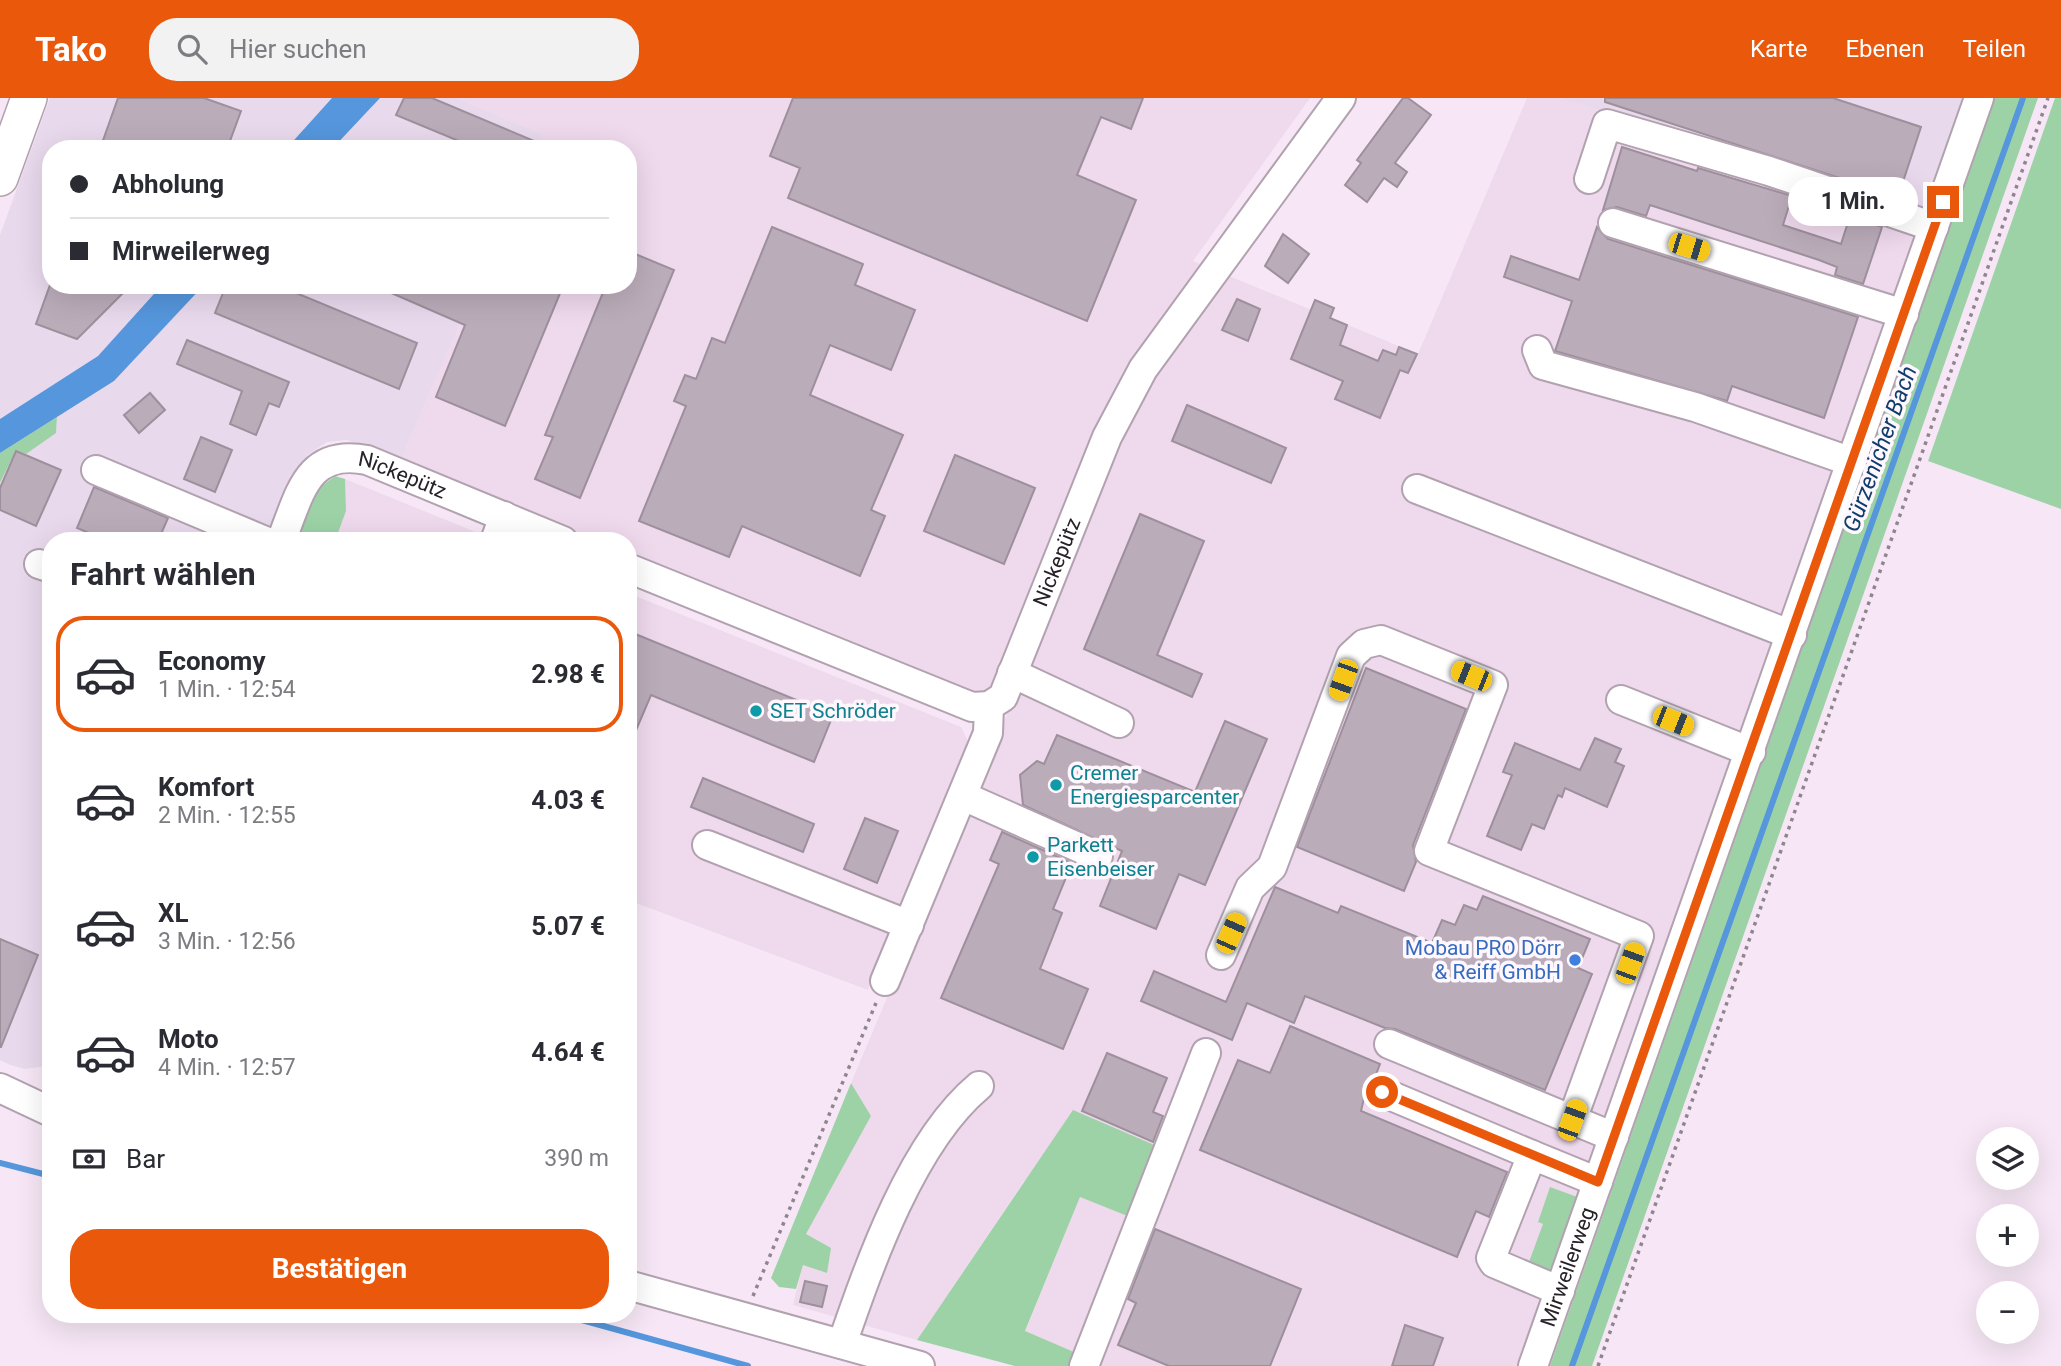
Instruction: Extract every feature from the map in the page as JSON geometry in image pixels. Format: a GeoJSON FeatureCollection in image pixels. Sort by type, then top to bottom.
{"type":"FeatureCollection","features":[{"type":"Feature","properties":{"kind":"main road"},"geometry":{"type":"LineString","coordinates":[[0,178],[29,98]]}},
{"type":"Feature","properties":{"kind":"street","name":"Nickepütz"},"geometry":{"type":"LineString","coordinates":[[989,706],[1003,697],[1107,436],[1143,369],[1341,98]]}},
{"type":"Feature","properties":{"kind":"street","name":"Mirweilerweg"},"geometry":{"type":"LineString","coordinates":[[1533,1366],[1979,98]]}},
{"type":"Feature","properties":{"kind":"street"},"geometry":{"type":"LineString","coordinates":[[1589,179],[1607,124],[1756,167],[1934,228]]}},
{"type":"Feature","properties":{"kind":"street"},"geometry":{"type":"LineString","coordinates":[[1613,223],[1904,314]]}},
{"type":"Feature","properties":{"kind":"street"},"geometry":{"type":"LineString","coordinates":[[1537,350],[1543,365],[1695,407],[1852,462]]}},
{"type":"Feature","properties":{"kind":"street","name":"Nickepütz"},"geometry":{"type":"LineString","coordinates":[[285,532],[306,480],[329,460],[350,457],[367,460],[500,528],[519,532]]}},
{"type":"Feature","properties":{"kind":"street"},"geometry":{"type":"LineString","coordinates":[[96,470],[244,532]]}},
{"type":"Feature","properties":{"kind":"street"},"geometry":{"type":"LineString","coordinates":[[1417,489],[1792,635]]}},
{"type":"Feature","properties":{"kind":"street"},"geometry":{"type":"LineString","coordinates":[[637,572],[972,707],[989,706],[988,733],[885,981]]}},
{"type":"Feature","properties":{"kind":"street"},"geometry":{"type":"LineString","coordinates":[[1221,955],[1250,888],[1272,867],[1352,656],[1364,643],[1381,640],[1493,685],[1429,852],[1639,936],[1572,1120]]}},
{"type":"Feature","properties":{"kind":"street"},"geometry":{"type":"LineString","coordinates":[[1012,673],[1119,723]]}},
{"type":"Feature","properties":{"kind":"street"},"geometry":{"type":"LineString","coordinates":[[1621,700],[1751,752]]}},
{"type":"Feature","properties":{"kind":"street"},"geometry":{"type":"LineString","coordinates":[[963,796],[1098,856]]}},
{"type":"Feature","properties":{"kind":"street"},"geometry":{"type":"LineString","coordinates":[[707,845],[909,925]]}},
{"type":"Feature","properties":{"kind":"street"},"geometry":{"type":"LineString","coordinates":[[1389,1044],[1614,1137]]}},
{"type":"Feature","properties":{"kind":"street"},"geometry":{"type":"LineString","coordinates":[[1084,1366],[1206,1053]]}},
{"type":"Feature","properties":{"kind":"street"},"geometry":{"type":"LineString","coordinates":[[842,1345],[862,1285],[929,1145],[958,1104],[979,1086]]}},
{"type":"Feature","properties":{"kind":"street"},"geometry":{"type":"LineString","coordinates":[[0,1088],[42,1106]]}},
{"type":"Feature","properties":{"kind":"street"},"geometry":{"type":"LineString","coordinates":[[1382,1092],[1598,1182]]}},
{"type":"Feature","properties":{"kind":"street"},"geometry":{"type":"LineString","coordinates":[[1532,1155],[1491,1258],[1494,1263],[1560,1291]]}},
{"type":"Feature","properties":{"kind":"street"},"geometry":{"type":"LineString","coordinates":[[637,1288],[920,1366]]}},
{"type":"Feature","properties":{"kind":"path"},"geometry":{"type":"LineString","coordinates":[[1598,1366],[2048,98]]}},
{"type":"Feature","properties":{"kind":"path"},"geometry":{"type":"LineString","coordinates":[[744,1318],[885,981]]}},
{"type":"Feature","properties":{"kind":"shaded area"},"geometry":{"type":"Polygon","coordinates":[[[50,98],[332,98],[294,140],[42,140],[42,294],[154,294],[98,356],[0,419],[0,235],[50,98]]]}},
{"type":"Feature","properties":{"kind":"shaded area"},"geometry":{"type":"Polygon","coordinates":[[[380,98],[457,98],[543,134],[541,140],[340,140],[380,98]]]}},
{"type":"Feature","properties":{"kind":"shaded area"},"geometry":{"type":"Polygon","coordinates":[[[457,98],[1310,98],[1193,261],[1418,354],[1527,98],[1559,98],[1930,213],[1520,1366],[1069,1366],[1074,1352],[1025,1332],[1080,1197],[1151,1163],[1024,1181],[917,1340],[793,1305],[803,1264],[827,1273],[806,1234],[871,1116],[851,1083],[1009,709],[637,557],[637,532],[576,532],[401,460],[473,294],[637,294],[637,140],[541,140],[543,134],[457,98]]]}},
{"type":"Feature","properties":{"kind":"shaded area"},"geometry":{"type":"Polygon","coordinates":[[[1559,98],[1968,98],[1930,213],[1559,98]]]}},
{"type":"Feature","properties":{"kind":"shaded area"},"geometry":{"type":"Polygon","coordinates":[[[196,294],[473,294],[401,460],[347,440],[327,442],[309,454],[298,467],[273,532],[42,532],[42,1067],[25,1069],[0,1060],[0,484],[16,450],[56,433],[57,417],[114,381],[196,294]]]}},
{"type":"Feature","properties":{"kind":"shaded area"},"geometry":{"type":"Polygon","coordinates":[[[345,479],[476,532],[338,532],[346,511],[345,479]]]}},
{"type":"Feature","properties":{"kind":"shaded area"},"geometry":{"type":"Polygon","coordinates":[[[637,597],[961,727],[968,741],[868,990],[637,903],[637,597]]]}},
{"type":"Feature","properties":{"kind":"green space"},"geometry":{"type":"Polygon","coordinates":[[[1995,98],[2038,98],[1592,1366],[1550,1366],[1995,98]]]}},
{"type":"Feature","properties":{"kind":"green space"},"geometry":{"type":"Polygon","coordinates":[[[2055,98],[2061,98],[2061,509],[1928,461],[2055,98]]]}},
{"type":"Feature","properties":{"kind":"green space"},"geometry":{"type":"Polygon","coordinates":[[[57,417],[56,433],[26,454],[16,450],[0,483],[0,453],[57,417]]]}},
{"type":"Feature","properties":{"kind":"green space"},"geometry":{"type":"Polygon","coordinates":[[[335,476],[345,479],[346,511],[338,532],[298,532],[315,491],[335,476]]]}},
{"type":"Feature","properties":{"kind":"green space"},"geometry":{"type":"Polygon","coordinates":[[[851,1083],[871,1116],[806,1234],[831,1248],[827,1273],[803,1265],[796,1289],[779,1287],[771,1278],[851,1083]]]}},
{"type":"Feature","properties":{"kind":"green space"},"geometry":{"type":"Polygon","coordinates":[[[1073,1110],[1159,1147],[1130,1217],[1080,1197],[1025,1331],[1074,1352],[1069,1366],[1015,1366],[917,1340],[1073,1110]]]}},
{"type":"Feature","properties":{"kind":"green space"},"geometry":{"type":"Polygon","coordinates":[[[1550,1187],[1580,1198],[1551,1279],[1526,1270],[1543,1224],[1538,1222],[1550,1187]]]}},
{"type":"Feature","properties":{"kind":"water"},"geometry":{"type":"Polygon","coordinates":[[[332,98],[380,98],[340,140],[294,140],[332,98]]]}},
{"type":"Feature","properties":{"kind":"water"},"geometry":{"type":"Polygon","coordinates":[[[154,294],[196,294],[114,381],[0,453],[0,419],[98,356],[154,294]]]}},
{"type":"Feature","properties":{"kind":"building"},"geometry":{"type":"Polygon","coordinates":[[[118,98],[204,98],[241,111],[230,140],[103,140],[118,98]]]}},
{"type":"Feature","properties":{"kind":"building"},"geometry":{"type":"Polygon","coordinates":[[[404,98],[432,98],[532,140],[456,140],[396,115],[404,98]]]}},
{"type":"Feature","properties":{"kind":"building"},"geometry":{"type":"Polygon","coordinates":[[[793,98],[1143,98],[1131,129],[1101,117],[1077,175],[1136,200],[1087,321],[788,198],[800,168],[770,156],[793,98]]]}},
{"type":"Feature","properties":{"kind":"building"},"geometry":{"type":"Polygon","coordinates":[[[1403,98],[1408,98],[1431,115],[1395,163],[1407,172],[1397,187],[1384,178],[1367,202],[1345,185],[1361,163],[1357,160],[1403,98]]]}},
{"type":"Feature","properties":{"kind":"building"},"geometry":{"type":"Polygon","coordinates":[[[1605,98],[1833,98],[1921,127],[1898,197],[1605,102],[1605,98]]]}},
{"type":"Feature","properties":{"kind":"building"},"geometry":{"type":"Polygon","coordinates":[[[1622,147],[1697,171],[1698,168],[1792,196],[1783,225],[1841,244],[1850,216],[1882,227],[1863,284],[1835,275],[1837,267],[1819,260],[1650,205],[1646,216],[1617,207],[1603,210],[1622,147]]]}},
{"type":"Feature","properties":{"kind":"building"},"geometry":{"type":"Polygon","coordinates":[[[772,227],[863,264],[855,285],[915,310],[891,370],[830,345],[810,395],[903,435],[871,510],[885,516],[860,576],[742,526],[729,557],[639,521],[686,406],[674,401],[685,375],[696,379],[712,338],[725,343],[772,227]]]}},
{"type":"Feature","properties":{"kind":"building"},"geometry":{"type":"Polygon","coordinates":[[[1597,227],[1608,239],[1858,317],[1824,418],[1732,386],[1727,401],[1555,351],[1572,301],[1504,277],[1511,256],[1579,280],[1597,227]]]}},
{"type":"Feature","properties":{"kind":"building"},"geometry":{"type":"Polygon","coordinates":[[[1283,234],[1309,254],[1288,283],[1265,266],[1283,234]]]}},
{"type":"Feature","properties":{"kind":"building"},"geometry":{"type":"Polygon","coordinates":[[[637,255],[674,270],[580,498],[535,479],[553,437],[545,435],[602,294],[637,294],[637,255]]]}},
{"type":"Feature","properties":{"kind":"building"},"geometry":{"type":"Polygon","coordinates":[[[47,294],[122,294],[77,339],[36,324],[47,294]]]}},
{"type":"Feature","properties":{"kind":"building"},"geometry":{"type":"Polygon","coordinates":[[[223,294],[299,294],[417,343],[399,389],[215,313],[223,294]]]}},
{"type":"Feature","properties":{"kind":"building"},"geometry":{"type":"Polygon","coordinates":[[[394,294],[560,294],[505,426],[436,397],[465,325],[394,294]]]}},
{"type":"Feature","properties":{"kind":"building"},"geometry":{"type":"Polygon","coordinates":[[[1237,299],[1260,309],[1248,341],[1222,330],[1237,299]]]}},
{"type":"Feature","properties":{"kind":"building"},"geometry":{"type":"Polygon","coordinates":[[[1315,300],[1334,308],[1330,318],[1347,325],[1340,345],[1378,361],[1383,350],[1396,355],[1399,347],[1417,354],[1408,373],[1400,370],[1380,418],[1335,399],[1343,381],[1291,359],[1315,300]]]}},
{"type":"Feature","properties":{"kind":"building"},"geometry":{"type":"Polygon","coordinates":[[[187,340],[289,382],[279,407],[269,403],[256,435],[230,424],[242,391],[177,364],[187,340]]]}},
{"type":"Feature","properties":{"kind":"building"},"geometry":{"type":"Polygon","coordinates":[[[150,393],[165,410],[139,433],[124,415],[150,393]]]}},
{"type":"Feature","properties":{"kind":"building"},"geometry":{"type":"Polygon","coordinates":[[[1187,405],[1286,448],[1271,483],[1172,441],[1187,405]]]}},
{"type":"Feature","properties":{"kind":"building"},"geometry":{"type":"Polygon","coordinates":[[[201,437],[232,450],[215,492],[184,479],[201,437]]]}},
{"type":"Feature","properties":{"kind":"building"},"geometry":{"type":"Polygon","coordinates":[[[16,451],[61,470],[36,526],[0,510],[0,488],[16,451]]]}},
{"type":"Feature","properties":{"kind":"building"},"geometry":{"type":"Polygon","coordinates":[[[955,455],[1035,488],[1004,564],[924,531],[955,455]]]}},
{"type":"Feature","properties":{"kind":"building"},"geometry":{"type":"Polygon","coordinates":[[[94,487],[168,518],[162,532],[87,532],[77,528],[94,487]]]}},
{"type":"Feature","properties":{"kind":"building"},"geometry":{"type":"Polygon","coordinates":[[[1140,514],[1204,541],[1157,655],[1202,674],[1192,697],[1084,649],[1140,514]]]}},
{"type":"Feature","properties":{"kind":"building","name":"SET Schröder"},"geometry":{"type":"Polygon","coordinates":[[[637,635],[833,715],[814,762],[651,695],[637,728],[637,635]]]}},
{"type":"Feature","properties":{"kind":"building"},"geometry":{"type":"Polygon","coordinates":[[[1366,668],[1466,709],[1413,845],[1416,862],[1404,891],[1297,847],[1366,668]]]}},
{"type":"Feature","properties":{"kind":"building"},"geometry":{"type":"Polygon","coordinates":[[[1225,721],[1267,739],[1205,885],[1179,874],[1156,929],[1100,906],[1122,851],[1023,805],[1020,775],[1037,761],[1044,764],[1057,735],[1195,792],[1225,721]]]}},
{"type":"Feature","properties":{"kind":"building"},"geometry":{"type":"Polygon","coordinates":[[[1595,738],[1621,749],[1615,762],[1624,766],[1607,807],[1565,788],[1562,797],[1558,795],[1544,829],[1532,824],[1521,850],[1487,836],[1512,775],[1503,772],[1515,743],[1580,770],[1595,738]]]}},
{"type":"Feature","properties":{"kind":"building"},"geometry":{"type":"Polygon","coordinates":[[[703,778],[814,824],[803,852],[691,807],[703,778]]]}},
{"type":"Feature","properties":{"kind":"building"},"geometry":{"type":"Polygon","coordinates":[[[865,818],[898,831],[877,883],[844,869],[865,818]]]}},
{"type":"Feature","properties":{"kind":"building"},"geometry":{"type":"Polygon","coordinates":[[[1002,832],[1072,863],[1053,909],[1062,913],[1040,969],[1088,989],[1063,1049],[941,998],[999,864],[990,860],[1002,832]]]}},
{"type":"Feature","properties":{"kind":"building"},"geometry":{"type":"Polygon","coordinates":[[[1275,887],[1338,913],[1341,906],[1432,943],[1442,920],[1455,925],[1464,905],[1477,910],[1483,896],[1590,939],[1578,968],[1592,974],[1545,1090],[1305,996],[1294,1023],[1247,1003],[1232,1040],[1141,1001],[1154,971],[1226,1002],[1275,887]]]}},
{"type":"Feature","properties":{"kind":"building"},"geometry":{"type":"Polygon","coordinates":[[[0,939],[38,955],[1,1047],[0,1047],[0,939]]]}},
{"type":"Feature","properties":{"kind":"building"},"geometry":{"type":"Polygon","coordinates":[[[1290,1026],[1380,1064],[1375,1077],[1367,1085],[1361,1111],[1507,1172],[1489,1217],[1476,1211],[1457,1257],[1200,1150],[1238,1060],[1270,1073],[1290,1026]]]}},
{"type":"Feature","properties":{"kind":"building"},"geometry":{"type":"Polygon","coordinates":[[[1107,1053],[1167,1078],[1153,1112],[1163,1116],[1153,1142],[1082,1111],[1107,1053]]]}},
{"type":"Feature","properties":{"kind":"building"},"geometry":{"type":"Polygon","coordinates":[[[1155,1229],[1301,1289],[1270,1366],[1169,1366],[1118,1345],[1136,1303],[1128,1299],[1155,1229]]]}},
{"type":"Feature","properties":{"kind":"building"},"geometry":{"type":"Polygon","coordinates":[[[805,1281],[827,1286],[822,1307],[800,1302],[805,1281]]]}},
{"type":"Feature","properties":{"kind":"building"},"geometry":{"type":"Polygon","coordinates":[[[1405,1325],[1443,1338],[1433,1366],[1392,1366],[1405,1325]]]}},
{"type":"Feature","properties":{"kind":"waterway","name":"Gürzenicher Bach"},"geometry":{"type":"LineString","coordinates":[[1572,1366],[2023,98]]}},
{"type":"Feature","properties":{"kind":"waterway","name":"Gürzenicher Bach"},"geometry":{"type":"LineString","coordinates":[[0,1163],[42,1174]]}},
{"type":"Feature","properties":{"kind":"waterway","name":"Gürzenicher Bach"},"geometry":{"type":"LineString","coordinates":[[593,1323],[748,1366]]}},
{"type":"Feature","properties":{"kind":"place","name":"SET Schröder"},"geometry":{"type":"Point","coordinates":[756,711]}},
{"type":"Feature","properties":{"kind":"place","name":"Cremer Energiesparcenter"},"geometry":{"type":"Point","coordinates":[1056,785]}},
{"type":"Feature","properties":{"kind":"place","name":"Parkett Eisenbeiser"},"geometry":{"type":"Point","coordinates":[1033,857]}},
{"type":"Feature","properties":{"kind":"place","name":"Mobau PRO Dörr & Reiff GmbH"},"geometry":{"type":"Point","coordinates":[1575,960]}},
{"type":"Feature","properties":{"kind":"route"},"geometry":{"type":"LineString","coordinates":[[1382,1092],[1598,1182],[1943,202]]}}]}
